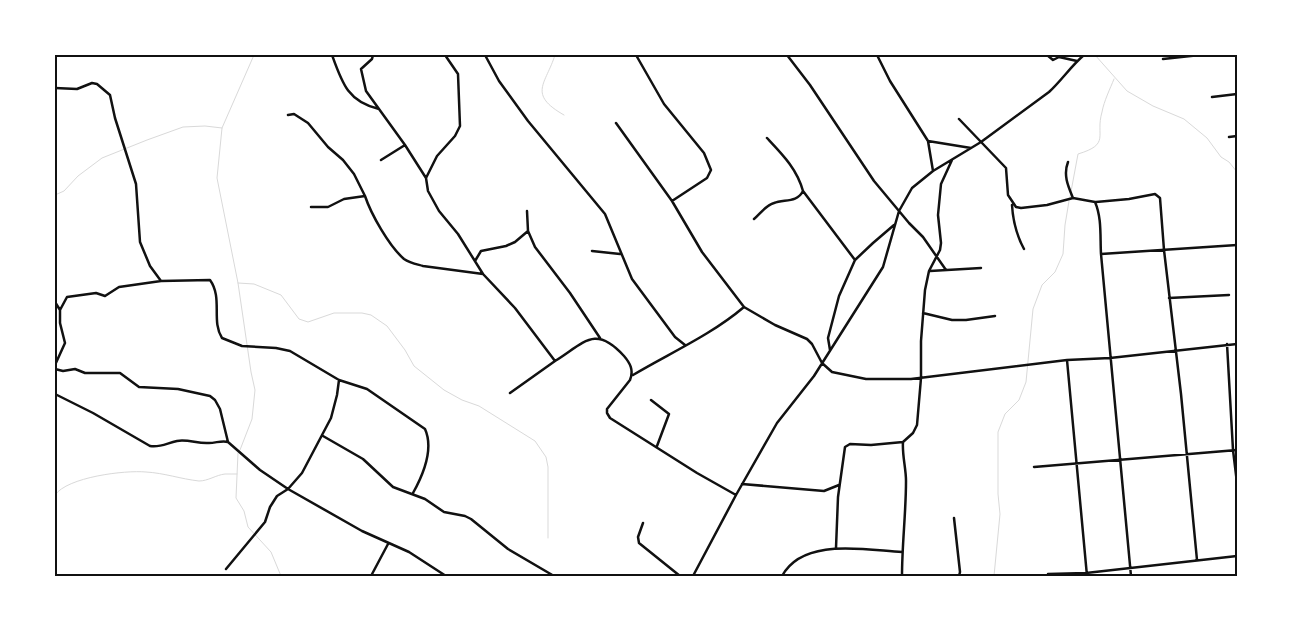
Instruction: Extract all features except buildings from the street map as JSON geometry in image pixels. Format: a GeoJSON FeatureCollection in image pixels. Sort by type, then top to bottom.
{"type":"FeatureCollection","features":[{"type":"Feature","properties":{"kind":"street"},"geometry":{"type":"LineString","coordinates":[[332,55],[342,83],[351,95],[362,104],[380,110]]}},
{"type":"Feature","properties":{"kind":"street"},"geometry":{"type":"LineString","coordinates":[[373,55],[372,59],[361,69],[366,91],[406,145],[426,178]]}},
{"type":"Feature","properties":{"kind":"street"},"geometry":{"type":"LineString","coordinates":[[445,55],[458,74],[460,126],[455,136],[437,156],[426,178],[426,186],[434,203],[458,234],[483,274],[521,315],[555,361]]}},
{"type":"Feature","properties":{"kind":"street"},"geometry":{"type":"LineString","coordinates":[[485,55],[499,81],[528,121],[604,214],[632,279],[675,337],[685,345]]}},
{"type":"Feature","properties":{"kind":"street"},"geometry":{"type":"LineString","coordinates":[[636,55],[664,104],[704,153],[711,167],[711,173],[708,178],[672,201]]}},
{"type":"Feature","properties":{"kind":"street"},"geometry":{"type":"LineString","coordinates":[[787,55],[874,181],[923,237],[946,270]]}},
{"type":"Feature","properties":{"kind":"street"},"geometry":{"type":"LineString","coordinates":[[877,55],[890,81],[928,141],[933,171]]}},
{"type":"Feature","properties":{"kind":"street"},"geometry":{"type":"LineString","coordinates":[[1047,55],[1053,60],[1059,57],[1072,57],[1077,60]]}},
{"type":"Feature","properties":{"kind":"street"},"geometry":{"type":"LineString","coordinates":[[693,576],[777,423],[814,376],[883,267],[899,211],[912,188],[933,171],[981,142],[1049,92],[1077,60],[1084,55]]}},
{"type":"Feature","properties":{"kind":"street"},"geometry":{"type":"LineString","coordinates":[[1164,59],[1200,55]]}},
{"type":"Feature","properties":{"kind":"street"},"geometry":{"type":"LineString","coordinates":[[55,88],[77,88],[92,83],[97,84],[110,95],[115,118],[136,184],[140,242],[150,266],[161,281]]}},
{"type":"Feature","properties":{"kind":"street"},"geometry":{"type":"LineString","coordinates":[[1212,97],[1237,94]]}},
{"type":"Feature","properties":{"kind":"street"},"geometry":{"type":"LineString","coordinates":[[288,115],[294,114],[308,123],[350,169],[391,243],[404,258],[414,264],[423,266],[483,274]]}},
{"type":"Feature","properties":{"kind":"street"},"geometry":{"type":"LineString","coordinates":[[959,119],[1006,168],[1013,222],[1024,249]]}},
{"type":"Feature","properties":{"kind":"street"},"geometry":{"type":"LineString","coordinates":[[616,123],[672,201],[702,252],[744,306],[775,325],[807,339],[812,344],[822,363],[832,372],[845,376],[881,380],[921,378],[1066,360],[1110,358],[1237,344]]}},
{"type":"Feature","properties":{"kind":"street"},"geometry":{"type":"LineString","coordinates":[[1228,137],[1237,136]]}},
{"type":"Feature","properties":{"kind":"street"},"geometry":{"type":"LineString","coordinates":[[767,138],[792,165],[803,192],[855,260]]}},
{"type":"Feature","properties":{"kind":"street"},"geometry":{"type":"LineString","coordinates":[[928,141],[971,148]]}},
{"type":"Feature","properties":{"kind":"street"},"geometry":{"type":"LineString","coordinates":[[381,160],[406,145]]}},
{"type":"Feature","properties":{"kind":"street"},"geometry":{"type":"LineString","coordinates":[[902,576],[906,478],[902,450],[903,442],[915,429],[921,378],[921,341],[925,290],[929,271],[937,258],[940,243],[938,215],[941,184],[952,160]]}},
{"type":"Feature","properties":{"kind":"street"},"geometry":{"type":"LineString","coordinates":[[1068,162],[1065,170],[1073,198]]}},
{"type":"Feature","properties":{"kind":"street"},"geometry":{"type":"LineString","coordinates":[[754,219],[771,204],[796,199],[803,192]]}},
{"type":"Feature","properties":{"kind":"street"},"geometry":{"type":"LineString","coordinates":[[1012,203],[1021,208],[1047,205],[1073,198],[1095,202],[1129,199],[1155,194],[1160,198],[1197,560]]}},
{"type":"Feature","properties":{"kind":"street"},"geometry":{"type":"LineString","coordinates":[[311,207],[328,208],[344,199],[364,196]]}},
{"type":"Feature","properties":{"kind":"street"},"geometry":{"type":"LineString","coordinates":[[1095,202],[1100,217],[1100,254],[1132,576]]}},
{"type":"Feature","properties":{"kind":"street"},"geometry":{"type":"LineString","coordinates":[[527,211],[528,231],[535,247],[570,293],[600,338],[614,345],[630,362],[632,375],[607,409],[610,418],[697,473],[736,495]]}},
{"type":"Feature","properties":{"kind":"street"},"geometry":{"type":"LineString","coordinates":[[830,350],[828,338],[839,296],[855,260],[895,224]]}},
{"type":"Feature","properties":{"kind":"street"},"geometry":{"type":"LineString","coordinates":[[475,261],[481,251],[506,246],[515,242],[528,231]]}},
{"type":"Feature","properties":{"kind":"street"},"geometry":{"type":"LineString","coordinates":[[1100,254],[1237,245]]}},
{"type":"Feature","properties":{"kind":"street"},"geometry":{"type":"LineString","coordinates":[[592,250],[621,254]]}},
{"type":"Feature","properties":{"kind":"street"},"geometry":{"type":"LineString","coordinates":[[929,271],[981,268]]}},
{"type":"Feature","properties":{"kind":"street"},"geometry":{"type":"LineString","coordinates":[[55,365],[65,343],[60,323],[60,310],[68,297],[96,293],[105,296],[119,287],[161,281],[210,280],[217,294],[218,329],[222,338],[242,346],[282,348],[298,355],[339,380],[367,389],[424,429],[428,437],[428,448],[422,477],[413,493]]}},
{"type":"Feature","properties":{"kind":"street"},"geometry":{"type":"LineString","coordinates":[[1169,298],[1229,295]]}},
{"type":"Feature","properties":{"kind":"street"},"geometry":{"type":"LineString","coordinates":[[55,302],[60,310]]}},
{"type":"Feature","properties":{"kind":"street"},"geometry":{"type":"LineString","coordinates":[[632,375],[730,318],[744,306]]}},
{"type":"Feature","properties":{"kind":"street"},"geometry":{"type":"LineString","coordinates":[[923,313],[952,320],[995,316]]}},
{"type":"Feature","properties":{"kind":"street"},"geometry":{"type":"LineString","coordinates":[[510,393],[588,340],[600,338]]}},
{"type":"Feature","properties":{"kind":"street"},"geometry":{"type":"LineString","coordinates":[[1227,344],[1237,484]]}},
{"type":"Feature","properties":{"kind":"street"},"geometry":{"type":"LineString","coordinates":[[1066,360],[1087,575]]}},
{"type":"Feature","properties":{"kind":"street"},"geometry":{"type":"LineString","coordinates":[[55,369],[120,373],[138,387],[178,389],[210,396],[215,400],[220,409],[228,442]]}},
{"type":"Feature","properties":{"kind":"street"},"geometry":{"type":"LineString","coordinates":[[226,569],[265,522],[270,507],[277,496],[288,489],[302,473],[323,436],[333,411],[339,380]]}},
{"type":"Feature","properties":{"kind":"street"},"geometry":{"type":"LineString","coordinates":[[55,394],[93,413],[150,446],[160,447],[179,441],[191,440],[204,443],[228,442],[260,470],[288,489],[388,544],[409,552],[446,576]]}},
{"type":"Feature","properties":{"kind":"street"},"geometry":{"type":"LineString","coordinates":[[652,400],[669,414],[657,446]]}},
{"type":"Feature","properties":{"kind":"street"},"geometry":{"type":"LineString","coordinates":[[323,436],[363,459],[393,487],[401,491],[413,493],[444,512],[471,519],[508,549],[554,576]]}},
{"type":"Feature","properties":{"kind":"street"},"geometry":{"type":"LineString","coordinates":[[836,548],[840,484],[845,447],[847,445],[903,442]]}},
{"type":"Feature","properties":{"kind":"street"},"geometry":{"type":"LineString","coordinates":[[1034,467],[1235,450]]}},
{"type":"Feature","properties":{"kind":"street"},"geometry":{"type":"LineString","coordinates":[[742,484],[824,491],[840,484]]}},
{"type":"Feature","properties":{"kind":"street"},"geometry":{"type":"LineString","coordinates":[[954,518],[959,576]]}},
{"type":"Feature","properties":{"kind":"street"},"geometry":{"type":"LineString","coordinates":[[642,522],[638,537],[639,543],[680,576]]}},
{"type":"Feature","properties":{"kind":"street"},"geometry":{"type":"LineString","coordinates":[[371,576],[388,544]]}},
{"type":"Feature","properties":{"kind":"street"},"geometry":{"type":"LineString","coordinates":[[782,576],[786,568],[798,558],[820,550],[836,548],[902,552]]}},
{"type":"Feature","properties":{"kind":"street"},"geometry":{"type":"LineString","coordinates":[[1048,576],[1048,574],[1087,575],[1237,556]]}},
{"type":"Feature","properties":{"kind":"waterway"},"geometry":{"type":"LineString","coordinates":[[240,450],[252,419],[255,390],[238,283],[217,178],[222,128],[254,55]]}},
{"type":"Feature","properties":{"kind":"waterway"},"geometry":{"type":"LineString","coordinates":[[555,55],[542,88],[546,101],[564,115]]}},
{"type":"Feature","properties":{"kind":"waterway"},"geometry":{"type":"LineString","coordinates":[[1095,55],[1127,91],[1153,106],[1184,119],[1207,138],[1221,157],[1229,162],[1237,172]]}},
{"type":"Feature","properties":{"kind":"waterway"},"geometry":{"type":"LineString","coordinates":[[1070,197],[1078,154],[1095,147],[1098,143],[1100,138],[1100,120],[1114,79]]}},
{"type":"Feature","properties":{"kind":"waterway"},"geometry":{"type":"LineString","coordinates":[[55,195],[64,191],[78,176],[102,158],[183,127],[205,126],[222,128]]}},
{"type":"Feature","properties":{"kind":"waterway"},"geometry":{"type":"LineString","coordinates":[[994,576],[1000,514],[998,494],[998,432],[1005,414],[1019,400],[1026,382],[1033,309],[1042,285],[1055,272],[1063,254],[1069,201]]}},
{"type":"Feature","properties":{"kind":"waterway"},"geometry":{"type":"LineString","coordinates":[[238,283],[254,284],[281,295],[299,319],[308,322],[334,313],[362,313],[371,315],[387,326],[414,366],[444,390],[462,400],[479,406],[535,441],[546,457],[548,467],[548,538]]}},
{"type":"Feature","properties":{"kind":"waterway"},"geometry":{"type":"LineString","coordinates":[[238,453],[236,498],[244,511],[248,527],[271,552],[281,576]]}},
{"type":"Feature","properties":{"kind":"waterway"},"geometry":{"type":"LineString","coordinates":[[55,495],[61,489],[84,479],[125,472],[146,472],[199,481],[225,474],[237,474]]}}]}
